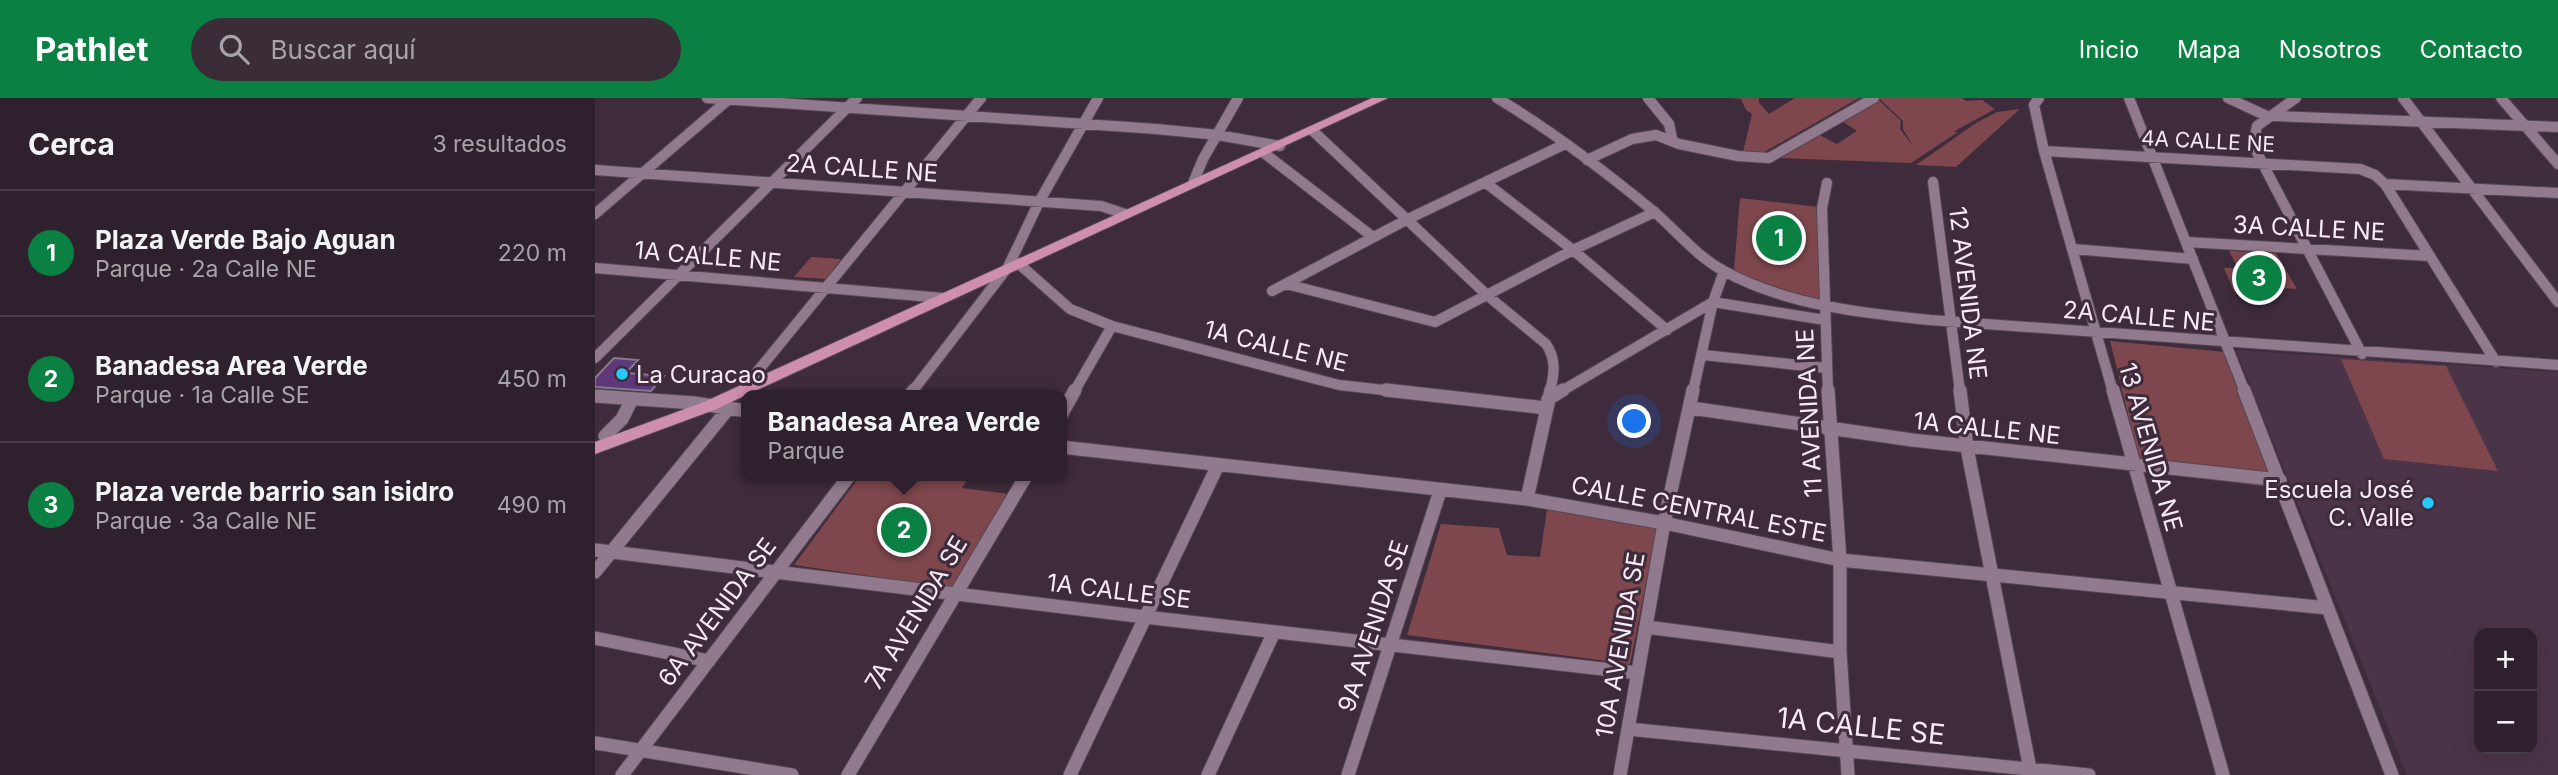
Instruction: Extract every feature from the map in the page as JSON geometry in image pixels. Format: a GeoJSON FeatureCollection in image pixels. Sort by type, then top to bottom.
{"type":"FeatureCollection","features":[{"type":"Feature","properties":{"kind":"main road"},"geometry":{"type":"LineString","coordinates":[[1271,147],[1367,98]]}},
{"type":"Feature","properties":{"kind":"main road"},"geometry":{"type":"LineString","coordinates":[[598,441],[701,405],[1194,179],[1313,131],[1382,98]]}},
{"type":"Feature","properties":{"kind":"main road"},"geometry":{"type":"LineString","coordinates":[[701,405],[752,377],[939,297]]}},
{"type":"Feature","properties":{"kind":"street"},"geometry":{"type":"LineString","coordinates":[[707,98],[1217,135],[1271,147],[1373,237]]}},
{"type":"Feature","properties":{"kind":"street"},"geometry":{"type":"LineString","coordinates":[[595,358],[857,98]]}},
{"type":"Feature","properties":{"kind":"street"},"geometry":{"type":"LineString","coordinates":[[752,377],[981,98]]}},
{"type":"Feature","properties":{"kind":"street"},"geometry":{"type":"LineString","coordinates":[[914,390],[1012,264],[1039,202],[1098,98]]}},
{"type":"Feature","properties":{"kind":"street"},"geometry":{"type":"LineString","coordinates":[[1194,179],[1238,98]]}},
{"type":"Feature","properties":{"kind":"street","name":"2A CALLE NE"},"geometry":{"type":"LineString","coordinates":[[1497,98],[1587,159],[1724,271],[1770,290],[1824,305],[1894,316],[2227,344],[2558,365]]}},
{"type":"Feature","properties":{"kind":"street"},"geometry":{"type":"LineString","coordinates":[[1647,98],[1669,124],[1672,138]]}},
{"type":"Feature","properties":{"kind":"street"},"geometry":{"type":"LineString","coordinates":[[1587,159],[1627,139],[1647,136],[1672,138],[1679,144],[1705,150],[1769,158],[1874,98]]}},
{"type":"Feature","properties":{"kind":"street","name":"13 AVENIDA NE"},"geometry":{"type":"LineString","coordinates":[[2039,98],[2034,105],[2045,151],[2171,593]]}},
{"type":"Feature","properties":{"kind":"street"},"geometry":{"type":"LineString","coordinates":[[2129,98],[2150,157],[2280,480],[2392,775]]}},
{"type":"Feature","properties":{"kind":"street"},"geometry":{"type":"LineString","coordinates":[[2228,98],[2272,116],[2558,127]]}},
{"type":"Feature","properties":{"kind":"street"},"geometry":{"type":"LineString","coordinates":[[2296,98],[2255,126],[2252,134],[2253,145],[2362,354]]}},
{"type":"Feature","properties":{"kind":"street"},"geometry":{"type":"LineString","coordinates":[[2403,98],[2558,302]]}},
{"type":"Feature","properties":{"kind":"street"},"geometry":{"type":"LineString","coordinates":[[2501,98],[2558,164]]}},
{"type":"Feature","properties":{"kind":"street"},"geometry":{"type":"LineString","coordinates":[[595,214],[729,99]]}},
{"type":"Feature","properties":{"kind":"street"},"geometry":{"type":"LineString","coordinates":[[1313,131],[1488,296],[1546,344],[1552,353],[1555,370],[1527,499]]}},
{"type":"Feature","properties":{"kind":"street"},"geometry":{"type":"LineString","coordinates":[[1272,291],[1408,219],[1565,144]]}},
{"type":"Feature","properties":{"kind":"street","name":"4A CALLE NE"},"geometry":{"type":"LineString","coordinates":[[2045,151],[2360,169],[2370,172],[2385,184]]}},
{"type":"Feature","properties":{"kind":"street","name":"2A CALLE NE"},"geometry":{"type":"LineString","coordinates":[[595,170],[1101,206],[1122,213]]}},
{"type":"Feature","properties":{"kind":"street","name":"12 AVENIDA NE"},"geometry":{"type":"LineString","coordinates":[[1933,182],[1967,448],[2030,769]]}},
{"type":"Feature","properties":{"kind":"street"},"geometry":{"type":"LineString","coordinates":[[1486,183],[1573,250],[1667,330]]}},
{"type":"Feature","properties":{"kind":"street"},"geometry":{"type":"LineString","coordinates":[[1824,305],[1822,208],[1826,183]]}},
{"type":"Feature","properties":{"kind":"street"},"geometry":{"type":"LineString","coordinates":[[2385,184],[2558,193]]}},
{"type":"Feature","properties":{"kind":"street"},"geometry":{"type":"LineString","coordinates":[[2385,184],[2496,362]]}},
{"type":"Feature","properties":{"kind":"street"},"geometry":{"type":"LineString","coordinates":[[1286,284],[1434,322],[1573,250],[1654,212]]}},
{"type":"Feature","properties":{"kind":"street","name":"3A CALLE NE"},"geometry":{"type":"LineString","coordinates":[[2186,242],[2430,256]]}},
{"type":"Feature","properties":{"kind":"street"},"geometry":{"type":"LineString","coordinates":[[2073,248],[2193,259]]}},
{"type":"Feature","properties":{"kind":"street","name":"1A CALLE NE"},"geometry":{"type":"LineString","coordinates":[[1012,264],[1070,309],[1112,326],[1339,385],[1547,403]]}},
{"type":"Feature","properties":{"kind":"street","name":"1A CALLE NE"},"geometry":{"type":"LineString","coordinates":[[595,268],[939,297]]}},
{"type":"Feature","properties":{"kind":"street","name":"10A AVENIDA SE"},"geometry":{"type":"LineString","coordinates":[[1620,775],[1664,523],[1713,302],[1724,271]]}},
{"type":"Feature","properties":{"kind":"street"},"geometry":{"type":"LineString","coordinates":[[1547,403],[1713,302],[1825,320]]}},
{"type":"Feature","properties":{"kind":"street","name":"11 AVENIDA NE"},"geometry":{"type":"LineString","coordinates":[[1824,305],[1840,560]]}},
{"type":"Feature","properties":{"kind":"street"},"geometry":{"type":"LineString","coordinates":[[1067,406],[1112,326]]}},
{"type":"Feature","properties":{"kind":"street"},"geometry":{"type":"LineString","coordinates":[[1703,355],[1827,368]]}},
{"type":"Feature","properties":{"kind":"street"},"geometry":{"type":"LineString","coordinates":[[595,396],[741,410]]}},
{"type":"Feature","properties":{"kind":"street"},"geometry":{"type":"LineString","coordinates":[[598,441],[622,419],[632,399]]}},
{"type":"Feature","properties":{"kind":"street","name":"1A CALLE NE"},"geometry":{"type":"LineString","coordinates":[[1691,408],[1830,431],[1967,448],[2280,480]]}},
{"type":"Feature","properties":{"kind":"street"},"geometry":{"type":"LineString","coordinates":[[595,572],[728,409]]}},
{"type":"Feature","properties":{"kind":"street","name":"CALLE CENTRAL ESTE"},"geometry":{"type":"LineString","coordinates":[[1067,448],[1527,499],[1664,523],[1840,560],[2328,608]]}},
{"type":"Feature","properties":{"kind":"street"},"geometry":{"type":"LineString","coordinates":[[1070,775],[1218,465]]}},
{"type":"Feature","properties":{"kind":"street","name":"6A AVENIDA SE"},"geometry":{"type":"LineString","coordinates":[[621,775],[845,481]]}},
{"type":"Feature","properties":{"kind":"street","name":"7A AVENIDA SE"},"geometry":{"type":"LineString","coordinates":[[848,775],[1022,481]]}},
{"type":"Feature","properties":{"kind":"street","name":"9A AVENIDA SE"},"geometry":{"type":"LineString","coordinates":[[1348,775],[1440,491]]}},
{"type":"Feature","properties":{"kind":"street","name":"1A CALLE SE"},"geometry":{"type":"LineString","coordinates":[[595,550],[1145,617],[1638,673]]}},
{"type":"Feature","properties":{"kind":"street"},"geometry":{"type":"LineString","coordinates":[[1840,560],[1840,652],[1848,775]]}},
{"type":"Feature","properties":{"kind":"street"},"geometry":{"type":"LineString","coordinates":[[2171,593],[2223,775]]}},
{"type":"Feature","properties":{"kind":"street"},"geometry":{"type":"LineString","coordinates":[[1646,627],[1840,652]]}},
{"type":"Feature","properties":{"kind":"street"},"geometry":{"type":"LineString","coordinates":[[1207,775],[1274,632]]}},
{"type":"Feature","properties":{"kind":"street"},"geometry":{"type":"LineString","coordinates":[[595,638],[709,661]]}},
{"type":"Feature","properties":{"kind":"street","name":"1A CALLE SE"},"geometry":{"type":"LineString","coordinates":[[1628,729],[2089,775]]}},
{"type":"Feature","properties":{"kind":"street"},"geometry":{"type":"LineString","coordinates":[[595,743],[792,775]]}},
{"type":"Feature","properties":{"kind":"shaded area"},"geometry":{"type":"Polygon","coordinates":[[[1730,98],[1759,98],[1759,103],[1769,114],[1795,98],[1859,98],[1759,155],[1743,152],[1752,114],[1746,110],[1741,99],[1730,98]]]}},
{"type":"Feature","properties":{"kind":"shaded area"},"geometry":{"type":"Polygon","coordinates":[[[1877,98],[1901,121],[1900,129],[1913,146],[1903,129],[1903,121],[1879,98],[1962,98],[1966,101],[1982,100],[1995,109],[1953,132],[1958,132],[1911,163],[1776,158],[1818,134],[1837,144],[1857,131],[1840,120],[1877,98]]]}},
{"type":"Feature","properties":{"kind":"shaded area"},"geometry":{"type":"Polygon","coordinates":[[[2020,109],[1956,167],[1916,165],[1976,123],[1997,112],[2020,109]]]}},
{"type":"Feature","properties":{"kind":"shaded area"},"geometry":{"type":"Polygon","coordinates":[[[1740,198],[1819,207],[1825,302],[1751,279],[1734,270],[1740,198]]]}},
{"type":"Feature","properties":{"kind":"shaded area"},"geometry":{"type":"Polygon","coordinates":[[[2229,251],[2276,253],[2297,289],[2266,287],[2266,291],[2234,292],[2224,268],[2238,268],[2229,251]]]}},
{"type":"Feature","properties":{"kind":"shaded area"},"geometry":{"type":"Polygon","coordinates":[[[811,257],[841,259],[826,279],[794,277],[811,257]]]}},
{"type":"Feature","properties":{"kind":"shaded area"},"geometry":{"type":"Polygon","coordinates":[[[2110,341],[2225,352],[2277,488],[2142,471],[2110,341]]]}},
{"type":"Feature","properties":{"kind":"shaded area","name":"Escuela José C. Valle"},"geometry":{"type":"Polygon","coordinates":[[[2236,350],[2558,372],[2558,775],[2407,775],[2236,350]]]}},
{"type":"Feature","properties":{"kind":"shaded area"},"geometry":{"type":"Polygon","coordinates":[[[2341,359],[2446,366],[2498,471],[2384,459],[2341,359]]]}},
{"type":"Feature","properties":{"kind":"shaded area"},"geometry":{"type":"Polygon","coordinates":[[[856,481],[967,481],[962,488],[1009,494],[951,588],[794,565],[856,481]]]}},
{"type":"Feature","properties":{"kind":"shaded area"},"geometry":{"type":"Polygon","coordinates":[[[1547,509],[1657,528],[1630,664],[1407,635],[1441,524],[1499,528],[1507,555],[1540,557],[1547,509]]]}},
{"type":"Feature","properties":{"kind":"building","name":"La Curacao"},"geometry":{"type":"Polygon","coordinates":[[[614,358],[638,360],[626,373],[664,376],[651,391],[595,387],[595,378],[614,358]]]}},
{"type":"Feature","properties":{"kind":"place","name":"Plaza Verde Bajo Aguan"},"geometry":{"type":"Point","coordinates":[1779,238]}},
{"type":"Feature","properties":{"kind":"place","name":"Plaza verde barrio san isidro"},"geometry":{"type":"Point","coordinates":[2259,278]}},
{"type":"Feature","properties":{"kind":"place","name":"La Curacao"},"geometry":{"type":"Point","coordinates":[622,374]}},
{"type":"Feature","properties":{"kind":"place","name":"Escuela José C. Valle"},"geometry":{"type":"Point","coordinates":[2428,503]}},
{"type":"Feature","properties":{"kind":"place","name":"Banadesa Area Verde"},"geometry":{"type":"Point","coordinates":[904,530]}}]}
